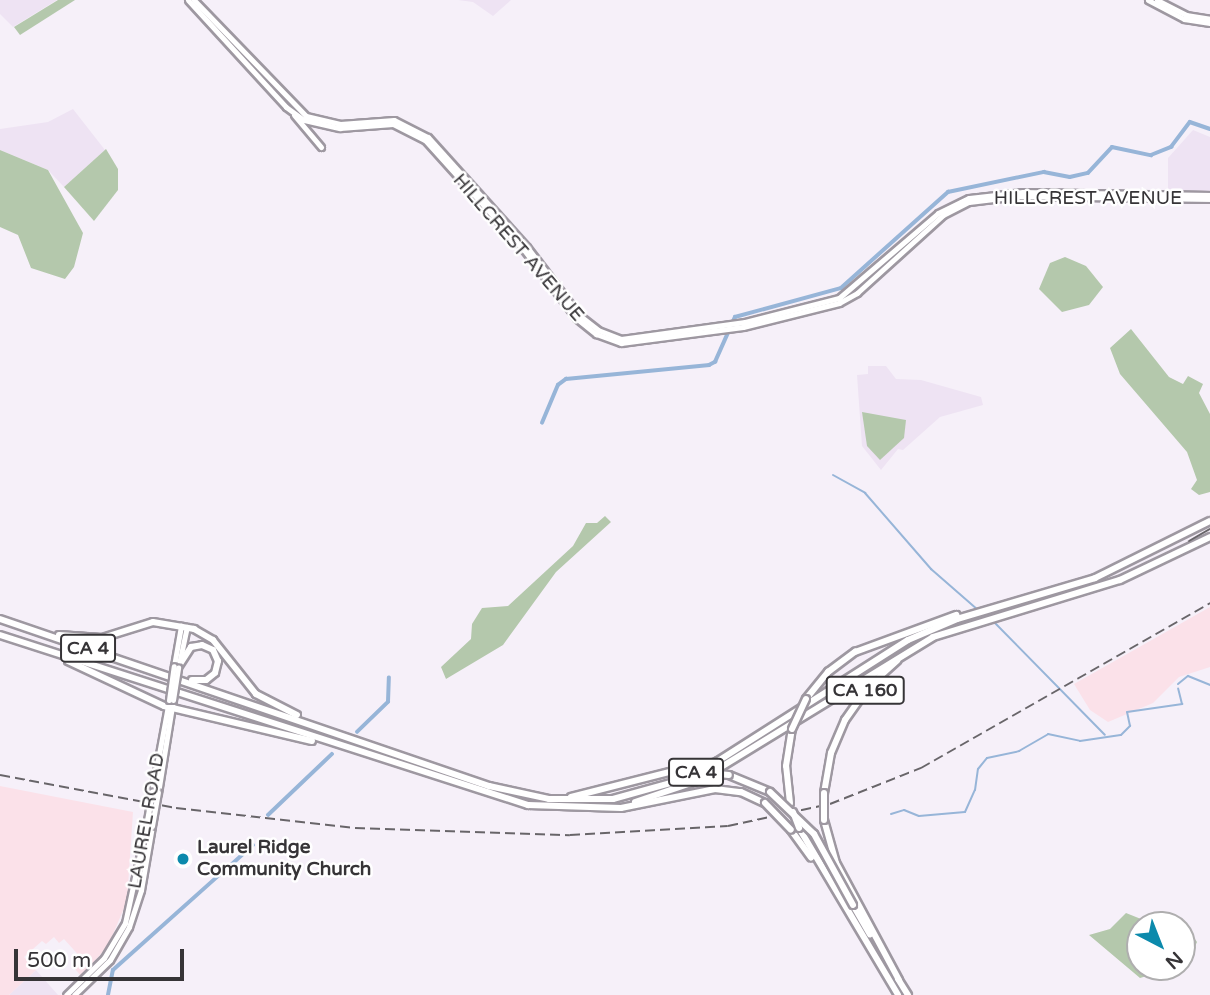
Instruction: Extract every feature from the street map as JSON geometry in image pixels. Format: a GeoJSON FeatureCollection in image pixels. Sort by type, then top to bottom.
{"type":"FeatureCollection","features":[{"type":"Feature","properties":{"kind":"highway","name":"CA 4"},"geometry":{"type":"LineString","coordinates":[[0,619],[373,746],[536,797],[613,799],[674,782],[718,761],[908,640],[989,610],[1109,572],[1210,521]]}},
{"type":"Feature","properties":{"kind":"highway","name":"CA 4"},"geometry":{"type":"LineString","coordinates":[[0,635],[315,740],[528,805],[606,807],[659,796],[700,780],[871,672],[957,627],[1120,580],[1210,537]]}},
{"type":"Feature","properties":{"kind":"highway","name":"CA 160"},"geometry":{"type":"LineString","coordinates":[[898,995],[799,828],[790,803],[787,760],[792,729],[806,699],[828,672],[861,649],[941,620],[989,610]]}},
{"type":"Feature","properties":{"kind":"highway"},"geometry":{"type":"LineString","coordinates":[[36,630],[92,639],[147,623],[184,626],[213,640],[256,694],[327,729]]}},
{"type":"Feature","properties":{"kind":"highway","name":"CA 160"},"geometry":{"type":"LineString","coordinates":[[908,995],[836,863],[824,820],[824,793],[836,741],[865,690],[902,657],[957,627]]}},
{"type":"Feature","properties":{"kind":"highway"},"geometry":{"type":"LineString","coordinates":[[170,675],[206,680],[217,669],[217,657],[207,646],[195,646],[185,653],[176,667]]}},
{"type":"Feature","properties":{"kind":"highway"},"geometry":{"type":"LineString","coordinates":[[42,649],[185,711],[315,740]]}},
{"type":"Feature","properties":{"kind":"highway"},"geometry":{"type":"LineString","coordinates":[[536,797],[594,794],[677,770],[729,775],[770,792],[814,834],[899,980]]}},
{"type":"Feature","properties":{"kind":"highway"},"geometry":{"type":"LineString","coordinates":[[606,807],[638,806],[715,789],[741,792],[765,803],[791,830],[844,906]]}},
{"type":"Feature","properties":{"kind":"main road","name":"HILLCREST AVENUE"},"geometry":{"type":"LineString","coordinates":[[188,0],[292,112],[327,127],[384,122],[416,134],[524,250],[576,318],[602,337],[634,344],[733,326],[847,299],[943,215],[969,202],[1018,196],[1210,197]]}},
{"type":"Feature","properties":{"kind":"main road","name":"HILLCREST AVENUE"},"geometry":{"type":"LineString","coordinates":[[194,0],[306,116],[340,124],[394,120],[428,137],[527,247],[579,315],[598,330],[634,340],[733,326],[845,295],[938,213],[969,198],[1023,192],[1170,193],[1210,197]]}},
{"type":"Feature","properties":{"kind":"main road"},"geometry":{"type":"LineString","coordinates":[[1148,0],[1184,19],[1210,21]]}},
{"type":"Feature","properties":{"kind":"main road"},"geometry":{"type":"LineString","coordinates":[[1157,0],[1186,15],[1210,21]]}},
{"type":"Feature","properties":{"kind":"main road"},"geometry":{"type":"LineString","coordinates":[[292,112],[321,147]]}},
{"type":"Feature","properties":{"kind":"main road"},"geometry":{"type":"LineString","coordinates":[[1154,197],[1170,193]]}},
{"type":"Feature","properties":{"kind":"main road","name":"LAUREL ROAD"},"geometry":{"type":"LineString","coordinates":[[70,994],[104,958],[125,923],[149,826],[184,626]]}},
{"type":"Feature","properties":{"kind":"main road","name":"LAUREL ROAD"},"geometry":{"type":"LineString","coordinates":[[155,792],[167,738],[170,704]]}},
{"type":"Feature","properties":{"kind":"main road"},"geometry":{"type":"LineString","coordinates":[[167,738],[173,716],[185,711]]}},
{"type":"Feature","properties":{"kind":"shaded area"},"geometry":{"type":"Polygon","coordinates":[[[0,0],[57,0],[13,27],[0,14],[0,0]]]}},
{"type":"Feature","properties":{"kind":"shaded area"},"geometry":{"type":"Polygon","coordinates":[[[458,0],[511,0],[493,16],[473,2],[458,0]]]}},
{"type":"Feature","properties":{"kind":"shaded area"},"geometry":{"type":"Polygon","coordinates":[[[73,109],[105,150],[64,187],[48,170],[0,150],[0,129],[48,122],[73,109]]]}},
{"type":"Feature","properties":{"kind":"shaded area"},"geometry":{"type":"Polygon","coordinates":[[[1193,130],[1210,137],[1210,193],[1168,191],[1168,158],[1193,130]]]}},
{"type":"Feature","properties":{"kind":"shaded area"},"geometry":{"type":"Polygon","coordinates":[[[868,366],[886,366],[896,379],[921,380],[981,397],[983,405],[940,417],[903,450],[898,449],[881,470],[862,446],[857,375],[868,374],[868,366]]]}},
{"type":"Feature","properties":{"kind":"shaded area"},"geometry":{"type":"Polygon","coordinates":[[[1210,607],[1210,667],[1179,677],[1153,703],[1108,722],[1090,710],[1074,684],[1210,607]]]}},
{"type":"Feature","properties":{"kind":"shaded area"},"geometry":{"type":"Polygon","coordinates":[[[0,786],[133,812],[127,901],[108,946],[81,976],[75,969],[83,960],[64,939],[59,943],[54,937],[46,944],[42,941],[24,957],[36,970],[9,995],[0,995],[0,786]]]}},
{"type":"Feature","properties":{"kind":"shaded area"},"geometry":{"type":"Polygon","coordinates":[[[36,970],[58,995],[9,995],[36,970]]]}},
{"type":"Feature","properties":{"kind":"green space"},"geometry":{"type":"Polygon","coordinates":[[[58,0],[75,0],[20,35],[14,27],[58,0]]]}},
{"type":"Feature","properties":{"kind":"green space"},"geometry":{"type":"Polygon","coordinates":[[[106,149],[118,169],[118,190],[94,221],[64,187],[106,149]]]}},
{"type":"Feature","properties":{"kind":"green space"},"geometry":{"type":"Polygon","coordinates":[[[0,150],[48,170],[83,233],[74,267],[65,279],[31,268],[18,235],[0,227],[0,150]]]}},
{"type":"Feature","properties":{"kind":"green space"},"geometry":{"type":"Polygon","coordinates":[[[1065,257],[1086,266],[1103,287],[1089,305],[1062,312],[1039,289],[1050,263],[1065,257]]]}},
{"type":"Feature","properties":{"kind":"green space"},"geometry":{"type":"Polygon","coordinates":[[[1131,329],[1169,377],[1183,384],[1188,376],[1203,384],[1199,393],[1210,414],[1210,492],[1199,495],[1191,489],[1197,480],[1187,452],[1120,374],[1110,348],[1131,329]]]}},
{"type":"Feature","properties":{"kind":"green space"},"geometry":{"type":"Polygon","coordinates":[[[862,412],[906,420],[904,438],[880,460],[867,446],[862,412]]]}},
{"type":"Feature","properties":{"kind":"green space"},"geometry":{"type":"Polygon","coordinates":[[[605,516],[611,522],[556,572],[503,645],[446,679],[441,667],[471,639],[472,624],[482,608],[508,606],[573,546],[586,523],[597,523],[605,516]]]}},
{"type":"Feature","properties":{"kind":"green space"},"geometry":{"type":"Polygon","coordinates":[[[1126,913],[1126,966],[1089,935],[1110,929],[1126,913]]]}},
{"type":"Feature","properties":{"kind":"waterway"},"geometry":{"type":"LineString","coordinates":[[542,423],[558,385],[566,379],[709,365],[715,362],[735,317],[841,288],[948,192],[1044,172],[1070,177],[1088,173],[1112,147],[1151,155],[1171,147],[1190,122],[1210,129]]}},
{"type":"Feature","properties":{"kind":"waterway"},"geometry":{"type":"LineString","coordinates":[[833,475],[865,493],[931,569],[978,610]]}},
{"type":"Feature","properties":{"kind":"waterway"},"geometry":{"type":"LineString","coordinates":[[994,622],[1105,735]]}},
{"type":"Feature","properties":{"kind":"waterway"},"geometry":{"type":"LineString","coordinates":[[1178,684],[1188,676],[1210,685]]}},
{"type":"Feature","properties":{"kind":"waterway"},"geometry":{"type":"LineString","coordinates":[[357,732],[388,702],[389,678]]}},
{"type":"Feature","properties":{"kind":"waterway"},"geometry":{"type":"LineString","coordinates":[[891,814],[904,810],[919,816],[965,812],[975,790],[978,769],[987,758],[1019,751],[1048,734],[1080,741],[1121,735],[1130,726],[1127,712],[1182,704],[1178,688]]}},
{"type":"Feature","properties":{"kind":"waterway"},"geometry":{"type":"LineString","coordinates":[[268,815],[332,754]]}},
{"type":"Feature","properties":{"kind":"waterway"},"geometry":{"type":"LineString","coordinates":[[232,864],[253,845]]}},
{"type":"Feature","properties":{"kind":"waterway"},"geometry":{"type":"LineString","coordinates":[[108,995],[113,970],[225,870]]}},
{"type":"Feature","properties":{"kind":"tram line"},"geometry":{"type":"LineString","coordinates":[[1189,541],[1210,529]]}},
{"type":"Feature","properties":{"kind":"railway"},"geometry":{"type":"LineString","coordinates":[[0,775],[176,808],[355,828],[570,835],[728,826],[830,804],[921,768],[1210,603]]}},
{"type":"Feature","properties":{"kind":"place","name":"Laurel Ridge Community Church"},"geometry":{"type":"Point","coordinates":[183,859]}}]}
